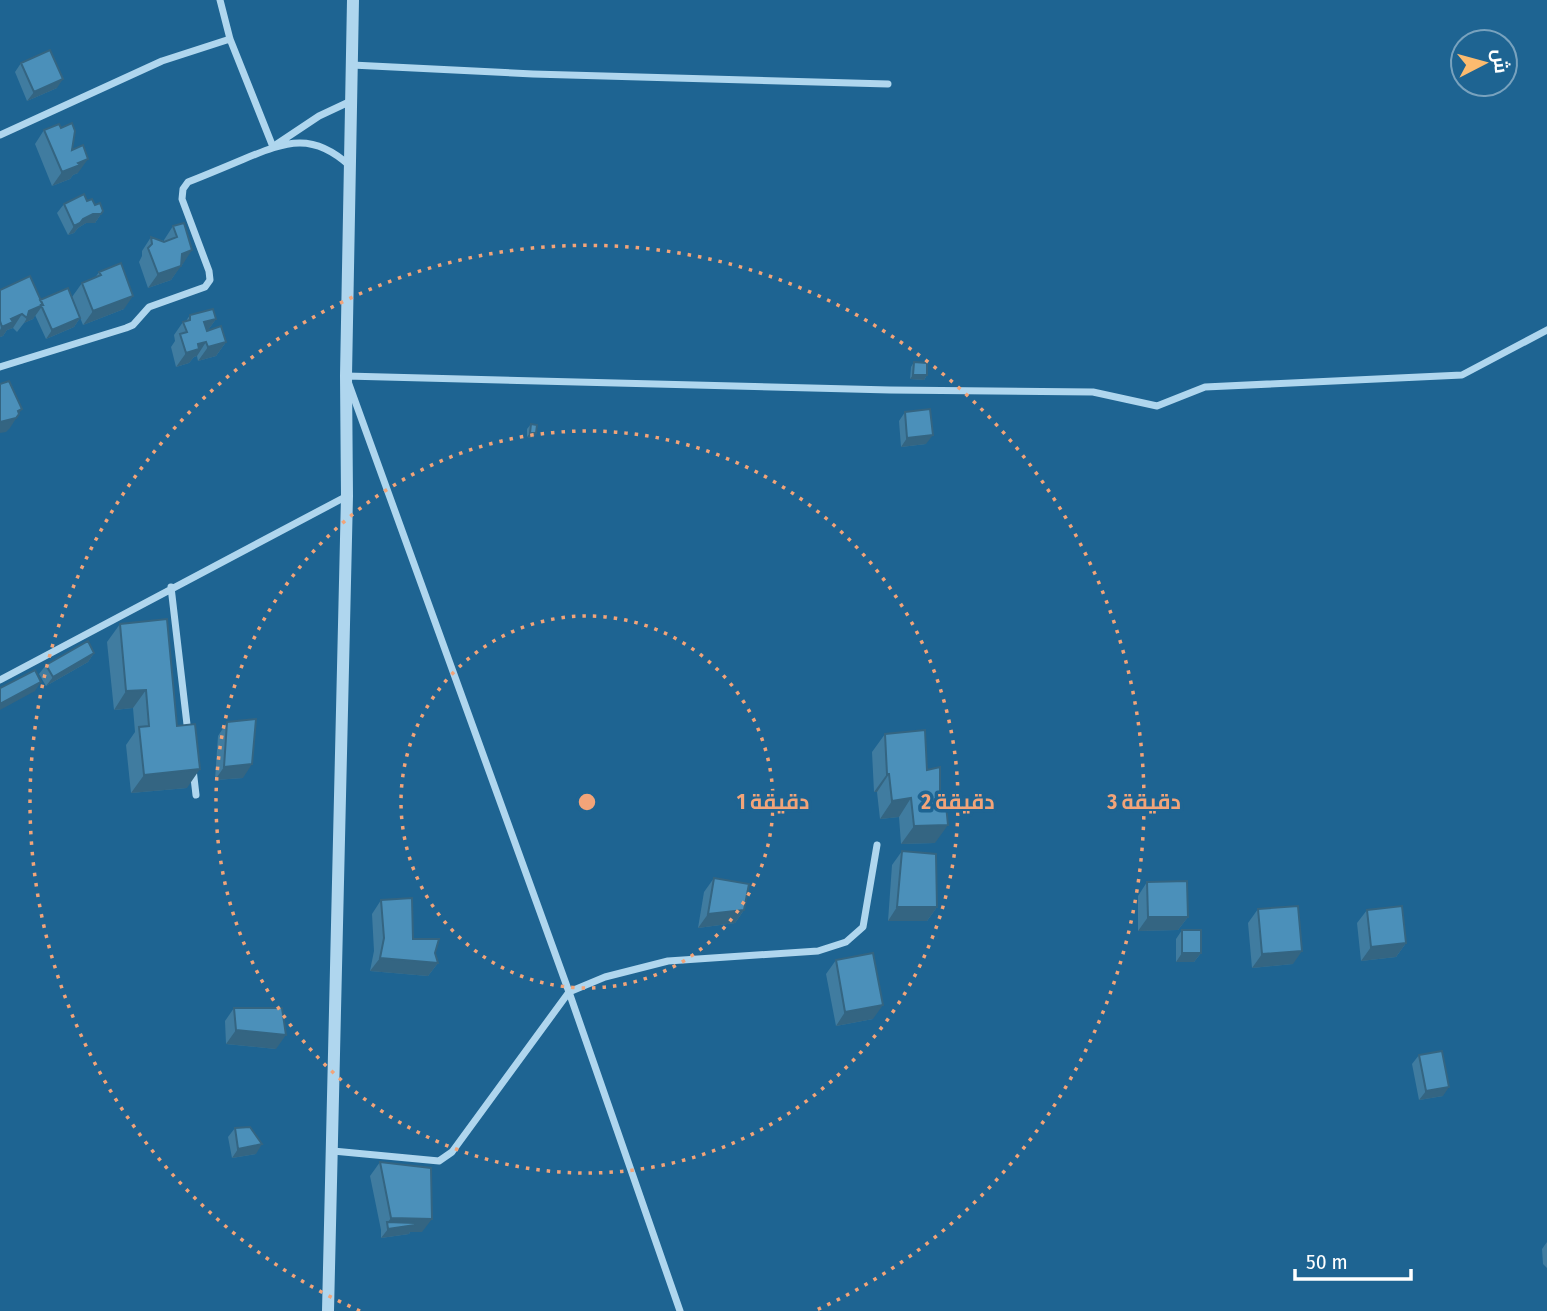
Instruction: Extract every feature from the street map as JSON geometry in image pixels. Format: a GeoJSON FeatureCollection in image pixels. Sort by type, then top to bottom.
{"type":"FeatureCollection","features":[{"type":"Feature","properties":{"kind":"street"},"geometry":{"type":"LineString","coordinates":[[220,0],[230,39],[274,147]]}},
{"type":"Feature","properties":{"kind":"street"},"geometry":{"type":"LineString","coordinates":[[328,1311],[347,496],[346,376],[353,0]]}},
{"type":"Feature","properties":{"kind":"street"},"geometry":{"type":"LineString","coordinates":[[0,135],[162,61],[230,39]]}},
{"type":"Feature","properties":{"kind":"street"},"geometry":{"type":"LineString","coordinates":[[352,65],[533,74],[888,84]]}},
{"type":"Feature","properties":{"kind":"street"},"geometry":{"type":"LineString","coordinates":[[274,147],[303,125],[351,101]]}},
{"type":"Feature","properties":{"kind":"street"},"geometry":{"type":"LineString","coordinates":[[0,367],[126,328],[133,325],[149,307],[205,287],[210,280],[209,271],[183,199],[183,189],[188,182],[290,143],[307,142],[323,147],[350,166]]}},
{"type":"Feature","properties":{"kind":"street"},"geometry":{"type":"LineString","coordinates":[[346,376],[890,390],[1093,392],[1157,406],[1205,387],[1462,375],[1547,330]]}},
{"type":"Feature","properties":{"kind":"street"},"geometry":{"type":"LineString","coordinates":[[346,376],[569,992],[680,1311]]}},
{"type":"Feature","properties":{"kind":"street"},"geometry":{"type":"LineString","coordinates":[[0,680],[347,496]]}},
{"type":"Feature","properties":{"kind":"street"},"geometry":{"type":"LineString","coordinates":[[171,587],[189,739]]}},
{"type":"Feature","properties":{"kind":"street"},"geometry":{"type":"LineString","coordinates":[[191,753],[196,795]]}},
{"type":"Feature","properties":{"kind":"street"},"geometry":{"type":"LineString","coordinates":[[332,1151],[439,1161],[452,1152],[569,992],[605,977],[668,961],[818,951],[846,942],[863,927],[877,845]]}},
{"type":"Feature","properties":{"kind":"building"},"geometry":{"type":"Polygon","coordinates":[[[50,50],[63,79],[34,92],[21,63],[50,50]]]}},
{"type":"Feature","properties":{"kind":"building"},"geometry":{"type":"Polygon","coordinates":[[[72,123],[75,131],[72,150],[83,145],[88,159],[62,172],[44,130],[59,124],[61,128],[72,123]]]}},
{"type":"Feature","properties":{"kind":"building"},"geometry":{"type":"Polygon","coordinates":[[[84,194],[87,201],[92,199],[95,205],[100,203],[103,211],[74,226],[64,204],[84,194]]]}},
{"type":"Feature","properties":{"kind":"building"},"geometry":{"type":"Polygon","coordinates":[[[184,223],[192,250],[182,254],[181,266],[158,274],[148,248],[152,244],[151,237],[164,242],[177,237],[173,226],[184,223]]]}},
{"type":"Feature","properties":{"kind":"building"},"geometry":{"type":"Polygon","coordinates":[[[121,263],[133,296],[93,311],[82,283],[121,263]]]}},
{"type":"Feature","properties":{"kind":"building"},"geometry":{"type":"Polygon","coordinates":[[[30,276],[43,305],[29,311],[27,318],[22,314],[2,327],[0,290],[30,276]]]}},
{"type":"Feature","properties":{"kind":"building"},"geometry":{"type":"Polygon","coordinates":[[[68,288],[80,318],[52,330],[40,300],[68,288]]]}},
{"type":"Feature","properties":{"kind":"building"},"geometry":{"type":"Polygon","coordinates":[[[213,309],[216,319],[204,322],[207,331],[221,326],[226,342],[208,347],[206,342],[198,344],[199,349],[186,353],[180,334],[187,332],[183,322],[190,320],[190,315],[213,309]]]}},
{"type":"Feature","properties":{"kind":"building"},"geometry":{"type":"Polygon","coordinates":[[[914,362],[927,363],[927,375],[913,375],[914,362]]]}},
{"type":"Feature","properties":{"kind":"building"},"geometry":{"type":"Polygon","coordinates":[[[9,381],[22,409],[18,411],[16,418],[0,422],[0,384],[9,381]]]}},
{"type":"Feature","properties":{"kind":"building"},"geometry":{"type":"Polygon","coordinates":[[[930,409],[933,435],[907,438],[905,412],[930,409]]]}},
{"type":"Feature","properties":{"kind":"building"},"geometry":{"type":"Polygon","coordinates":[[[531,424],[537,425],[536,433],[530,433],[531,424]]]}},
{"type":"Feature","properties":{"kind":"building"},"geometry":{"type":"Polygon","coordinates":[[[167,619],[177,726],[195,724],[200,769],[144,775],[139,727],[149,726],[146,690],[126,691],[120,624],[167,619]]]}},
{"type":"Feature","properties":{"kind":"building"},"geometry":{"type":"Polygon","coordinates":[[[88,641],[94,653],[53,677],[46,665],[88,641]]]}},
{"type":"Feature","properties":{"kind":"building"},"geometry":{"type":"Polygon","coordinates":[[[35,670],[41,682],[0,704],[0,688],[35,670]]]}},
{"type":"Feature","properties":{"kind":"building"},"geometry":{"type":"Polygon","coordinates":[[[256,719],[252,764],[224,767],[227,722],[256,719]]]}},
{"type":"Feature","properties":{"kind":"building"},"geometry":{"type":"Polygon","coordinates":[[[925,730],[927,770],[940,767],[940,794],[945,795],[948,825],[914,826],[911,798],[892,801],[887,774],[885,734],[925,730]]]}},
{"type":"Feature","properties":{"kind":"building"},"geometry":{"type":"Polygon","coordinates":[[[902,851],[936,854],[937,907],[897,907],[902,851]]]}},
{"type":"Feature","properties":{"kind":"building"},"geometry":{"type":"Polygon","coordinates":[[[714,878],[749,884],[744,910],[708,914],[714,878]]]}},
{"type":"Feature","properties":{"kind":"building"},"geometry":{"type":"Polygon","coordinates":[[[1187,881],[1188,917],[1148,917],[1147,882],[1187,881]]]}},
{"type":"Feature","properties":{"kind":"building"},"geometry":{"type":"Polygon","coordinates":[[[412,898],[413,939],[439,939],[435,953],[438,963],[380,958],[384,938],[381,900],[412,898]]]}},
{"type":"Feature","properties":{"kind":"building"},"geometry":{"type":"Polygon","coordinates":[[[1298,906],[1302,951],[1262,954],[1258,909],[1298,906]]]}},
{"type":"Feature","properties":{"kind":"building"},"geometry":{"type":"Polygon","coordinates":[[[1402,906],[1406,943],[1371,947],[1367,910],[1402,906]]]}},
{"type":"Feature","properties":{"kind":"building"},"geometry":{"type":"Polygon","coordinates":[[[1182,930],[1201,930],[1201,953],[1182,953],[1182,930]]]}},
{"type":"Feature","properties":{"kind":"building"},"geometry":{"type":"Polygon","coordinates":[[[873,953],[883,1005],[845,1012],[836,960],[873,953]]]}},
{"type":"Feature","properties":{"kind":"building"},"geometry":{"type":"Polygon","coordinates":[[[234,1008],[282,1008],[286,1035],[236,1030],[234,1008]]]}},
{"type":"Feature","properties":{"kind":"building"},"geometry":{"type":"Polygon","coordinates":[[[1442,1051],[1449,1087],[1426,1091],[1419,1055],[1442,1051]]]}},
{"type":"Feature","properties":{"kind":"building"},"geometry":{"type":"Polygon","coordinates":[[[250,1127],[262,1144],[238,1149],[235,1128],[250,1127]]]}},
{"type":"Feature","properties":{"kind":"building"},"geometry":{"type":"Polygon","coordinates":[[[380,1162],[431,1168],[432,1219],[391,1218],[380,1162]]]}},
{"type":"Feature","properties":{"kind":"building"},"geometry":{"type":"Polygon","coordinates":[[[387,1222],[415,1223],[415,1225],[388,1229],[387,1222]]]}}]}
